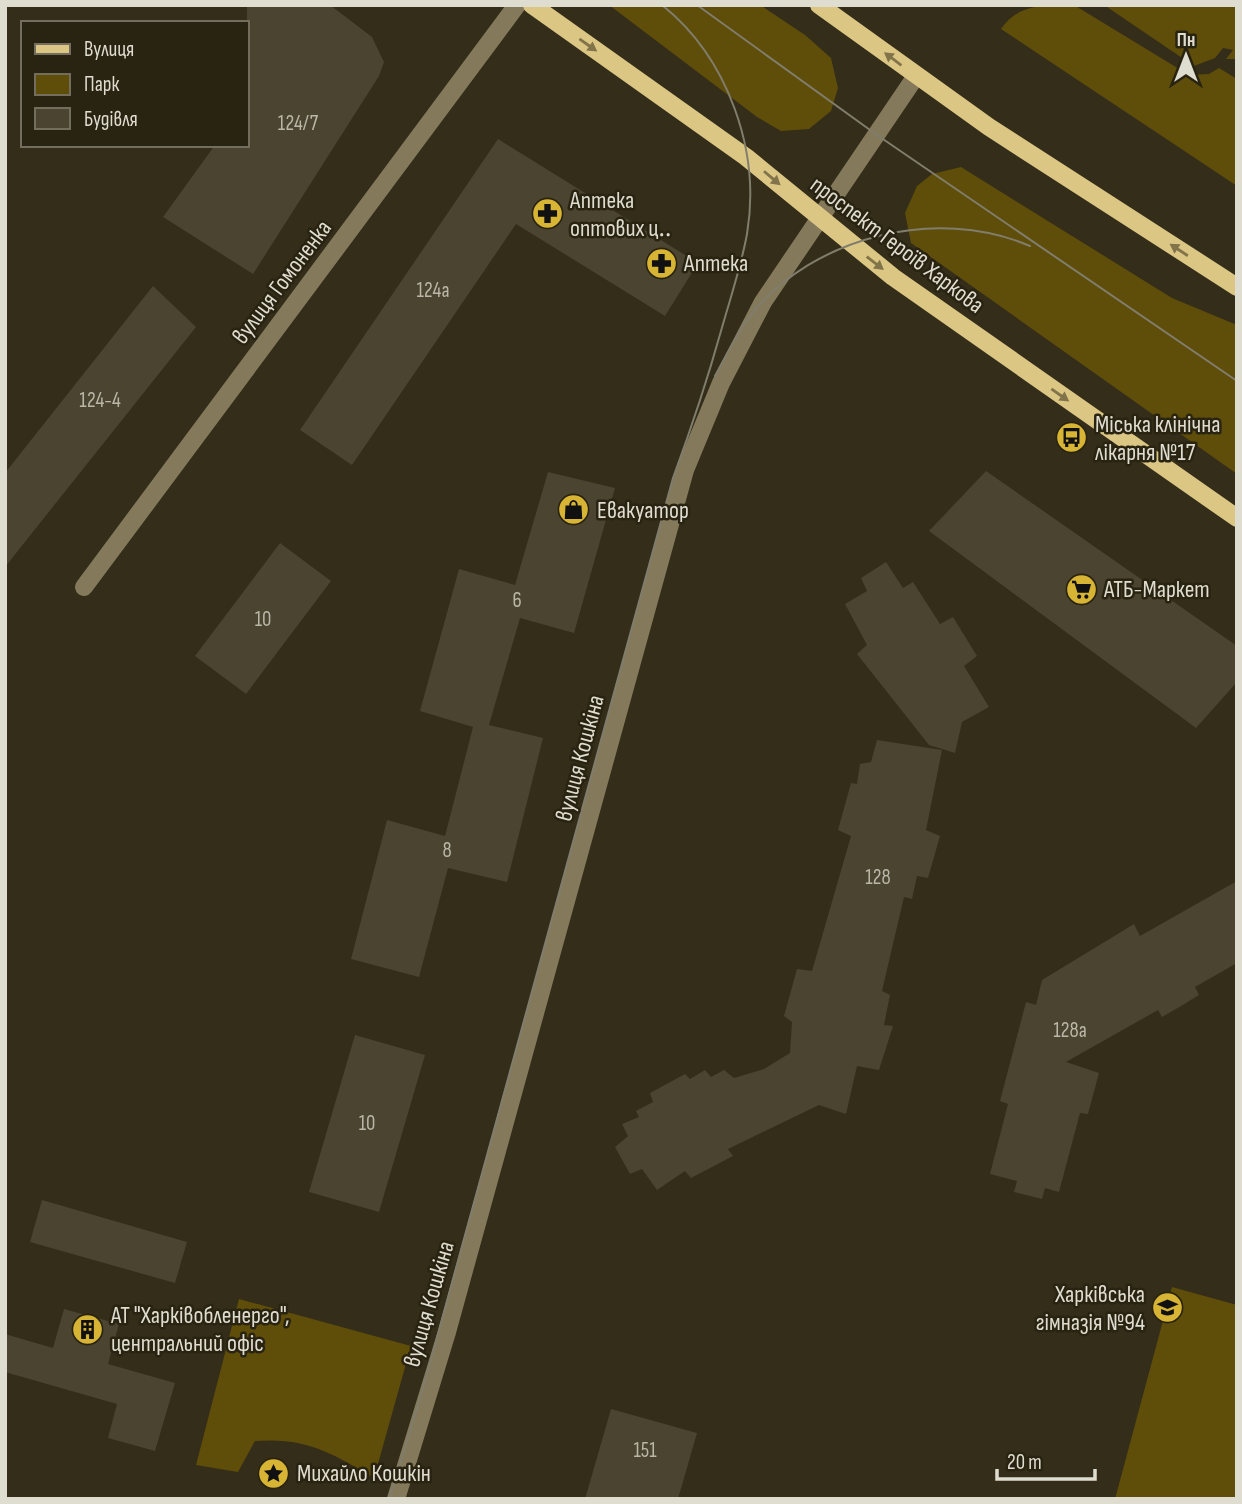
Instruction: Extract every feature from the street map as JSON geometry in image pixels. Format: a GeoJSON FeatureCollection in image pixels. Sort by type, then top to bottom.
{"type":"FeatureCollection","features":[{"type":"Feature","properties":{"kind":"main road","name":"проспект Героїв Харкова"},"geometry":{"type":"LineString","coordinates":[[532,5],[746,157],[893,277],[1237,518]]}},
{"type":"Feature","properties":{"kind":"main road"},"geometry":{"type":"LineString","coordinates":[[819,5],[989,127],[1237,287]]}},
{"type":"Feature","properties":{"kind":"street","name":"вулиця Гомоненка"},"geometry":{"type":"LineString","coordinates":[[84,587],[517,5]]}},
{"type":"Feature","properties":{"kind":"street","name":"вулиця Кошкіна"},"geometry":{"type":"LineString","coordinates":[[396,1499],[447,1332],[685,470],[745,334],[763,302],[822,220],[916,76]]}},
{"type":"Feature","properties":{"kind":"green space"},"geometry":{"type":"Polygon","coordinates":[[[609,5],[760,5],[805,35],[831,58],[838,88],[831,111],[809,129],[781,131],[757,117],[609,5]]]}},
{"type":"Feature","properties":{"kind":"green space"},"geometry":{"type":"Polygon","coordinates":[[[1074,5],[1189,75],[1209,74],[1219,68],[1237,79],[1237,186],[1001,29],[1016,14],[1033,7],[1074,5]]]}},
{"type":"Feature","properties":{"kind":"green space"},"geometry":{"type":"Polygon","coordinates":[[[1104,5],[1237,5],[1237,59],[1226,59],[1233,50],[1223,48],[1215,58],[1194,66],[1104,5]]]}},
{"type":"Feature","properties":{"kind":"green space"},"geometry":{"type":"Polygon","coordinates":[[[961,167],[1172,298],[1237,325],[1237,474],[911,243],[905,213],[917,186],[932,174],[961,167]]]}},
{"type":"Feature","properties":{"kind":"green space"},"geometry":{"type":"Polygon","coordinates":[[[1172,1287],[1237,1305],[1237,1499],[1115,1499],[1172,1287]]]}},
{"type":"Feature","properties":{"kind":"green space"},"geometry":{"type":"Polygon","coordinates":[[[239,1299],[411,1346],[374,1478],[318,1449],[304,1444],[273,1440],[255,1441],[238,1472],[196,1465],[239,1299]]]}},
{"type":"Feature","properties":{"kind":"building"},"geometry":{"type":"Polygon","coordinates":[[[247,5],[330,5],[372,37],[384,62],[379,76],[253,274],[163,217],[214,147],[248,147],[247,5]]]}},
{"type":"Feature","properties":{"kind":"building"},"geometry":{"type":"Polygon","coordinates":[[[498,139],[698,263],[665,316],[516,224],[352,465],[300,430],[498,139]]]}},
{"type":"Feature","properties":{"kind":"building"},"geometry":{"type":"Polygon","coordinates":[[[153,286],[196,327],[5,567],[5,473],[153,286]]]}},
{"type":"Feature","properties":{"kind":"building","name":"АТБ-Маркет"},"geometry":{"type":"Polygon","coordinates":[[[986,471],[1237,646],[1237,682],[1196,728],[929,531],[986,471]]]}},
{"type":"Feature","properties":{"kind":"building"},"geometry":{"type":"Polygon","coordinates":[[[548,472],[615,488],[574,633],[520,618],[489,725],[543,738],[507,882],[448,868],[419,977],[351,959],[387,820],[445,836],[473,727],[420,711],[459,569],[515,585],[548,472]]]}},
{"type":"Feature","properties":{"kind":"building"},"geometry":{"type":"Polygon","coordinates":[[[280,543],[331,581],[246,694],[195,656],[280,543]]]}},
{"type":"Feature","properties":{"kind":"building"},"geometry":{"type":"Polygon","coordinates":[[[886,562],[903,588],[913,582],[940,624],[953,617],[977,656],[964,666],[989,707],[962,722],[955,753],[929,745],[857,654],[867,645],[845,604],[867,591],[861,578],[886,562]]]}},
{"type":"Feature","properties":{"kind":"building"},"geometry":{"type":"Polygon","coordinates":[[[877,740],[942,750],[926,830],[940,836],[928,878],[917,876],[912,899],[904,897],[882,991],[890,995],[884,1025],[893,1026],[879,1070],[857,1066],[846,1114],[819,1105],[728,1149],[733,1156],[691,1178],[685,1171],[657,1190],[642,1169],[630,1174],[615,1147],[628,1136],[622,1124],[639,1117],[636,1111],[653,1102],[650,1093],[685,1074],[690,1079],[705,1070],[711,1077],[724,1070],[734,1078],[764,1069],[790,1053],[792,1022],[784,1016],[797,969],[812,971],[851,836],[838,830],[851,783],[857,784],[860,764],[871,762],[877,740]]]}},
{"type":"Feature","properties":{"kind":"building"},"geometry":{"type":"Polygon","coordinates":[[[1237,881],[1237,963],[1195,987],[1199,995],[1162,1017],[1158,1010],[1066,1062],[1099,1073],[1088,1114],[1080,1113],[1059,1192],[1045,1188],[1042,1199],[1014,1192],[1017,1181],[990,1174],[1008,1104],[1000,1101],[1026,1002],[1036,1005],[1042,980],[1134,924],[1140,936],[1237,881]]]}},
{"type":"Feature","properties":{"kind":"building"},"geometry":{"type":"Polygon","coordinates":[[[355,1035],[425,1055],[379,1212],[309,1192],[355,1035]]]}},
{"type":"Feature","properties":{"kind":"building"},"geometry":{"type":"Polygon","coordinates":[[[42,1200],[187,1242],[175,1283],[30,1242],[42,1200]]]}},
{"type":"Feature","properties":{"kind":"building"},"geometry":{"type":"Polygon","coordinates":[[[64,1309],[119,1324],[108,1364],[175,1383],[155,1451],[108,1438],[117,1404],[5,1372],[5,1334],[53,1348],[64,1309]]]}},
{"type":"Feature","properties":{"kind":"building"},"geometry":{"type":"Polygon","coordinates":[[[611,1409],[697,1433],[678,1499],[585,1499],[611,1409]]]}},
{"type":"Feature","properties":{"kind":"tram line"},"geometry":{"type":"LineString","coordinates":[[389,1499],[422,1392],[673,478],[710,368],[739,271],[747,234],[749,171],[744,139],[734,108],[722,79],[705,51],[662,5]]}},
{"type":"Feature","properties":{"kind":"tram line"},"geometry":{"type":"LineString","coordinates":[[697,5],[877,135],[1237,381]]}},
{"type":"Feature","properties":{"kind":"tram line"},"geometry":{"type":"LineString","coordinates":[[715,376],[745,323],[776,288],[807,266],[842,248],[879,236],[917,229],[956,229],[994,234],[1030,246]]}},
{"type":"Feature","properties":{"kind":"place","name":"Аптека оптових ц‥"},"geometry":{"type":"Point","coordinates":[547,214]}},
{"type":"Feature","properties":{"kind":"place","name":"Аптека"},"geometry":{"type":"Point","coordinates":[661,263]}},
{"type":"Feature","properties":{"kind":"place","name":"Міська клінічна лікарня №17"},"geometry":{"type":"Point","coordinates":[1072,438]}},
{"type":"Feature","properties":{"kind":"place","name":"Евакуатор"},"geometry":{"type":"Point","coordinates":[574,510]}},
{"type":"Feature","properties":{"kind":"place","name":"АТБ-Маркет"},"geometry":{"type":"Point","coordinates":[1081,589]}},
{"type":"Feature","properties":{"kind":"place","name":"Харківська гімназія №94"},"geometry":{"type":"Point","coordinates":[1168,1308]}},
{"type":"Feature","properties":{"kind":"place","name":"АТ \"Харківобленерго\", центральний офіс"},"geometry":{"type":"Point","coordinates":[88,1329]}},
{"type":"Feature","properties":{"kind":"place","name":"Михайло Кошкін"},"geometry":{"type":"Point","coordinates":[274,1473]}}]}
